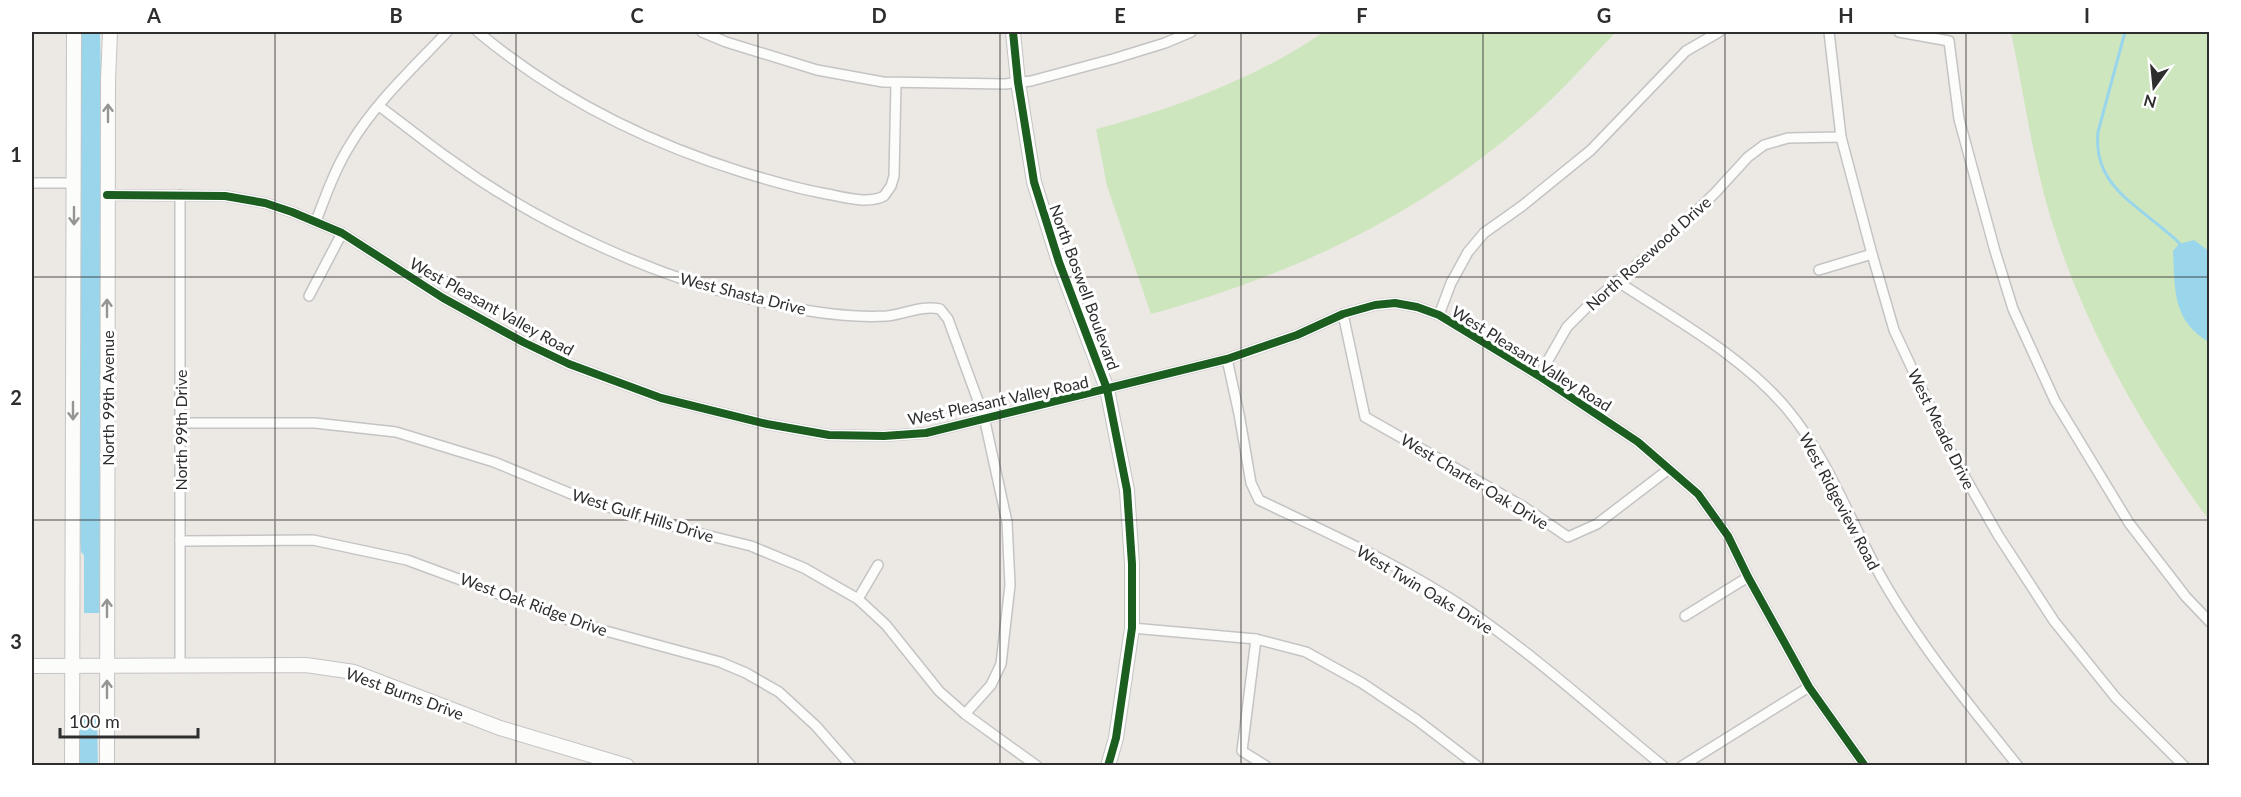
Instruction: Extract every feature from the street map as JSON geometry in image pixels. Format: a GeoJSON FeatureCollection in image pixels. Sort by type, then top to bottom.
{"type":"FeatureCollection","features":[{"type":"Feature","properties":{"kind":"main road","name":"North 99th Avenue"},"geometry":{"type":"LineString","coordinates":[[72,765],[74,32]]}},
{"type":"Feature","properties":{"kind":"main road","name":"North 99th Avenue"},"geometry":{"type":"LineString","coordinates":[[107,765],[110,32]]}},
{"type":"Feature","properties":{"kind":"main road","name":"North Boswell Boulevard"},"geometry":{"type":"LineString","coordinates":[[1013,32],[1018,82],[1034,182],[1059,262],[1107,389],[1126,490],[1132,564],[1132,628],[1116,738],[1108,765]]}},
{"type":"Feature","properties":{"kind":"main road","name":"West Burns Drive"},"geometry":{"type":"LineString","coordinates":[[32,666],[306,665],[354,672],[500,728],[627,765]]}},
{"type":"Feature","properties":{"kind":"street"},"geometry":{"type":"LineString","coordinates":[[316,221],[336,172],[351,143],[379,105],[447,32]]}},
{"type":"Feature","properties":{"kind":"street"},"geometry":{"type":"LineString","coordinates":[[478,32],[553,87],[592,110],[674,148],[729,168],[801,189],[868,200],[884,196],[893,181],[896,83]]}},
{"type":"Feature","properties":{"kind":"street"},"geometry":{"type":"LineString","coordinates":[[702,32],[817,70],[896,83],[1018,82],[1113,59],[1165,43],[1191,32]]}},
{"type":"Feature","properties":{"kind":"street"},"geometry":{"type":"LineString","coordinates":[[1439,315],[1456,272],[1468,252],[1484,233],[1522,206],[1591,150],[1686,51],[1719,32]]}},
{"type":"Feature","properties":{"kind":"street","name":"West Meade Drive"},"geometry":{"type":"LineString","coordinates":[[1829,32],[1841,136],[1894,330],[1953,456],[1998,535],[2054,621],[2109,690],[2168,752],[2184,765]]}},
{"type":"Feature","properties":{"kind":"street"},"geometry":{"type":"LineString","coordinates":[[1899,32],[1949,41],[1959,119],[1975,182],[2013,309],[2055,401],[2129,523],[2186,597],[2210,622]]}},
{"type":"Feature","properties":{"kind":"street","name":"West Shasta Drive"},"geometry":{"type":"LineString","coordinates":[[379,105],[447,158],[509,198],[581,237],[673,276],[782,306],[850,316],[888,316],[929,307],[940,309],[948,319],[984,417],[1007,522],[1010,585],[1001,664],[991,685],[965,714]]}},
{"type":"Feature","properties":{"kind":"street","name":"North Rosewood Drive"},"geometry":{"type":"LineString","coordinates":[[1539,376],[1567,327],[1674,233],[1748,157],[1764,145],[1788,138],[1841,136]]}},
{"type":"Feature","properties":{"kind":"street"},"geometry":{"type":"LineString","coordinates":[[32,183],[74,183]]}},
{"type":"Feature","properties":{"kind":"street","name":"West Pleasant Valley Road"},"geometry":{"type":"LineString","coordinates":[[108,195],[225,196],[255,202],[316,221],[342,233],[442,298],[569,364],[661,398],[767,424],[829,435],[884,436],[926,433],[1227,359],[1296,335],[1343,314],[1375,305],[1395,303],[1417,307],[1439,315],[1539,376],[1638,442],[1698,494],[1728,536],[1809,687],[1864,765]]}},
{"type":"Feature","properties":{"kind":"street","name":"North 99th Drive"},"geometry":{"type":"LineString","coordinates":[[180,195],[180,666]]}},
{"type":"Feature","properties":{"kind":"street"},"geometry":{"type":"LineString","coordinates":[[309,296],[342,233]]}},
{"type":"Feature","properties":{"kind":"street"},"geometry":{"type":"LineString","coordinates":[[1819,270],[1872,254]]}},
{"type":"Feature","properties":{"kind":"street","name":"West Ridgeview Road"},"geometry":{"type":"LineString","coordinates":[[1617,281],[1744,366],[1786,408],[1815,448],[1880,575],[1922,640],[1960,693],[2018,765]]}},
{"type":"Feature","properties":{"kind":"street","name":"West Charter Oak Drive"},"geometry":{"type":"LineString","coordinates":[[1343,314],[1365,417],[1524,507],[1568,537],[1598,524],[1669,469]]}},
{"type":"Feature","properties":{"kind":"street","name":"West Twin Oaks Drive"},"geometry":{"type":"LineString","coordinates":[[1227,359],[1251,483],[1259,500],[1389,563],[1466,609],[1539,661],[1663,765]]}},
{"type":"Feature","properties":{"kind":"street","name":"West Gulf Hills Drive"},"geometry":{"type":"LineString","coordinates":[[180,423],[315,423],[396,432],[494,462],[591,502],[670,526],[751,546],[804,568],[858,600],[886,625],[939,691],[965,714],[1037,765]]}},
{"type":"Feature","properties":{"kind":"street","name":"West Oak Ridge Drive"},"geometry":{"type":"LineString","coordinates":[[180,541],[313,540],[407,560],[580,624],[720,662],[746,673],[779,692],[816,726],[851,765]]}},
{"type":"Feature","properties":{"kind":"street"},"geometry":{"type":"LineString","coordinates":[[858,600],[878,565]]}},
{"type":"Feature","properties":{"kind":"street"},"geometry":{"type":"LineString","coordinates":[[1684,616],[1748,577]]}},
{"type":"Feature","properties":{"kind":"street"},"geometry":{"type":"LineString","coordinates":[[1132,628],[1256,639],[1306,652],[1362,683],[1478,765]]}},
{"type":"Feature","properties":{"kind":"street"},"geometry":{"type":"LineString","coordinates":[[1256,639],[1242,752],[1266,765]]}},
{"type":"Feature","properties":{"kind":"street"},"geometry":{"type":"LineString","coordinates":[[1682,765],[1809,687]]}},
{"type":"Feature","properties":{"kind":"green space"},"geometry":{"type":"Polygon","coordinates":[[[1324,32],[1616,32],[1530,119],[1487,154],[1398,213],[1304,261],[1204,298],[1151,314],[1107,186],[1096,129],[1185,102],[1243,78],[1298,49],[1324,32]]]}},
{"type":"Feature","properties":{"kind":"green space"},"geometry":{"type":"Polygon","coordinates":[[[2011,32],[2209,32],[2209,520],[2139,414],[2098,338],[2081,299],[2044,196],[2011,32]]]}},
{"type":"Feature","properties":{"kind":"water"},"geometry":{"type":"Polygon","coordinates":[[[80,32],[100,32],[103,180],[102,613],[84,613],[84,555],[81,552],[78,509],[80,32]]]}},
{"type":"Feature","properties":{"kind":"water"},"geometry":{"type":"Polygon","coordinates":[[[2194,240],[2209,251],[2209,342],[2197,334],[2182,314],[2174,278],[2173,251],[2179,244],[2194,240]]]}},
{"type":"Feature","properties":{"kind":"water"},"geometry":{"type":"Polygon","coordinates":[[[79,718],[97,718],[98,765],[78,766],[79,718]]]}},
{"type":"Feature","properties":{"kind":"waterway"},"geometry":{"type":"LineString","coordinates":[[2125,32],[2098,132],[2101,164],[2107,177],[2116,188],[2182,247]]}},
{"type":"Feature","properties":{"kind":"cycle path"},"geometry":{"type":"LineString","coordinates":[[1013,32],[1018,82],[1034,182],[1059,262],[1107,389],[1127,490],[1132,564],[1132,628],[1116,738],[1108,766]]}},
{"type":"Feature","properties":{"kind":"cycle path"},"geometry":{"type":"LineString","coordinates":[[107,195],[225,196],[265,203],[342,233],[443,298],[523,342],[569,364],[661,398],[767,424],[829,435],[884,436],[926,433],[1227,359],[1297,335],[1343,314],[1375,305],[1395,303],[1417,307],[1439,315],[1539,376],[1638,442],[1698,494],[1728,536],[1809,687],[1865,766]]}}]}
